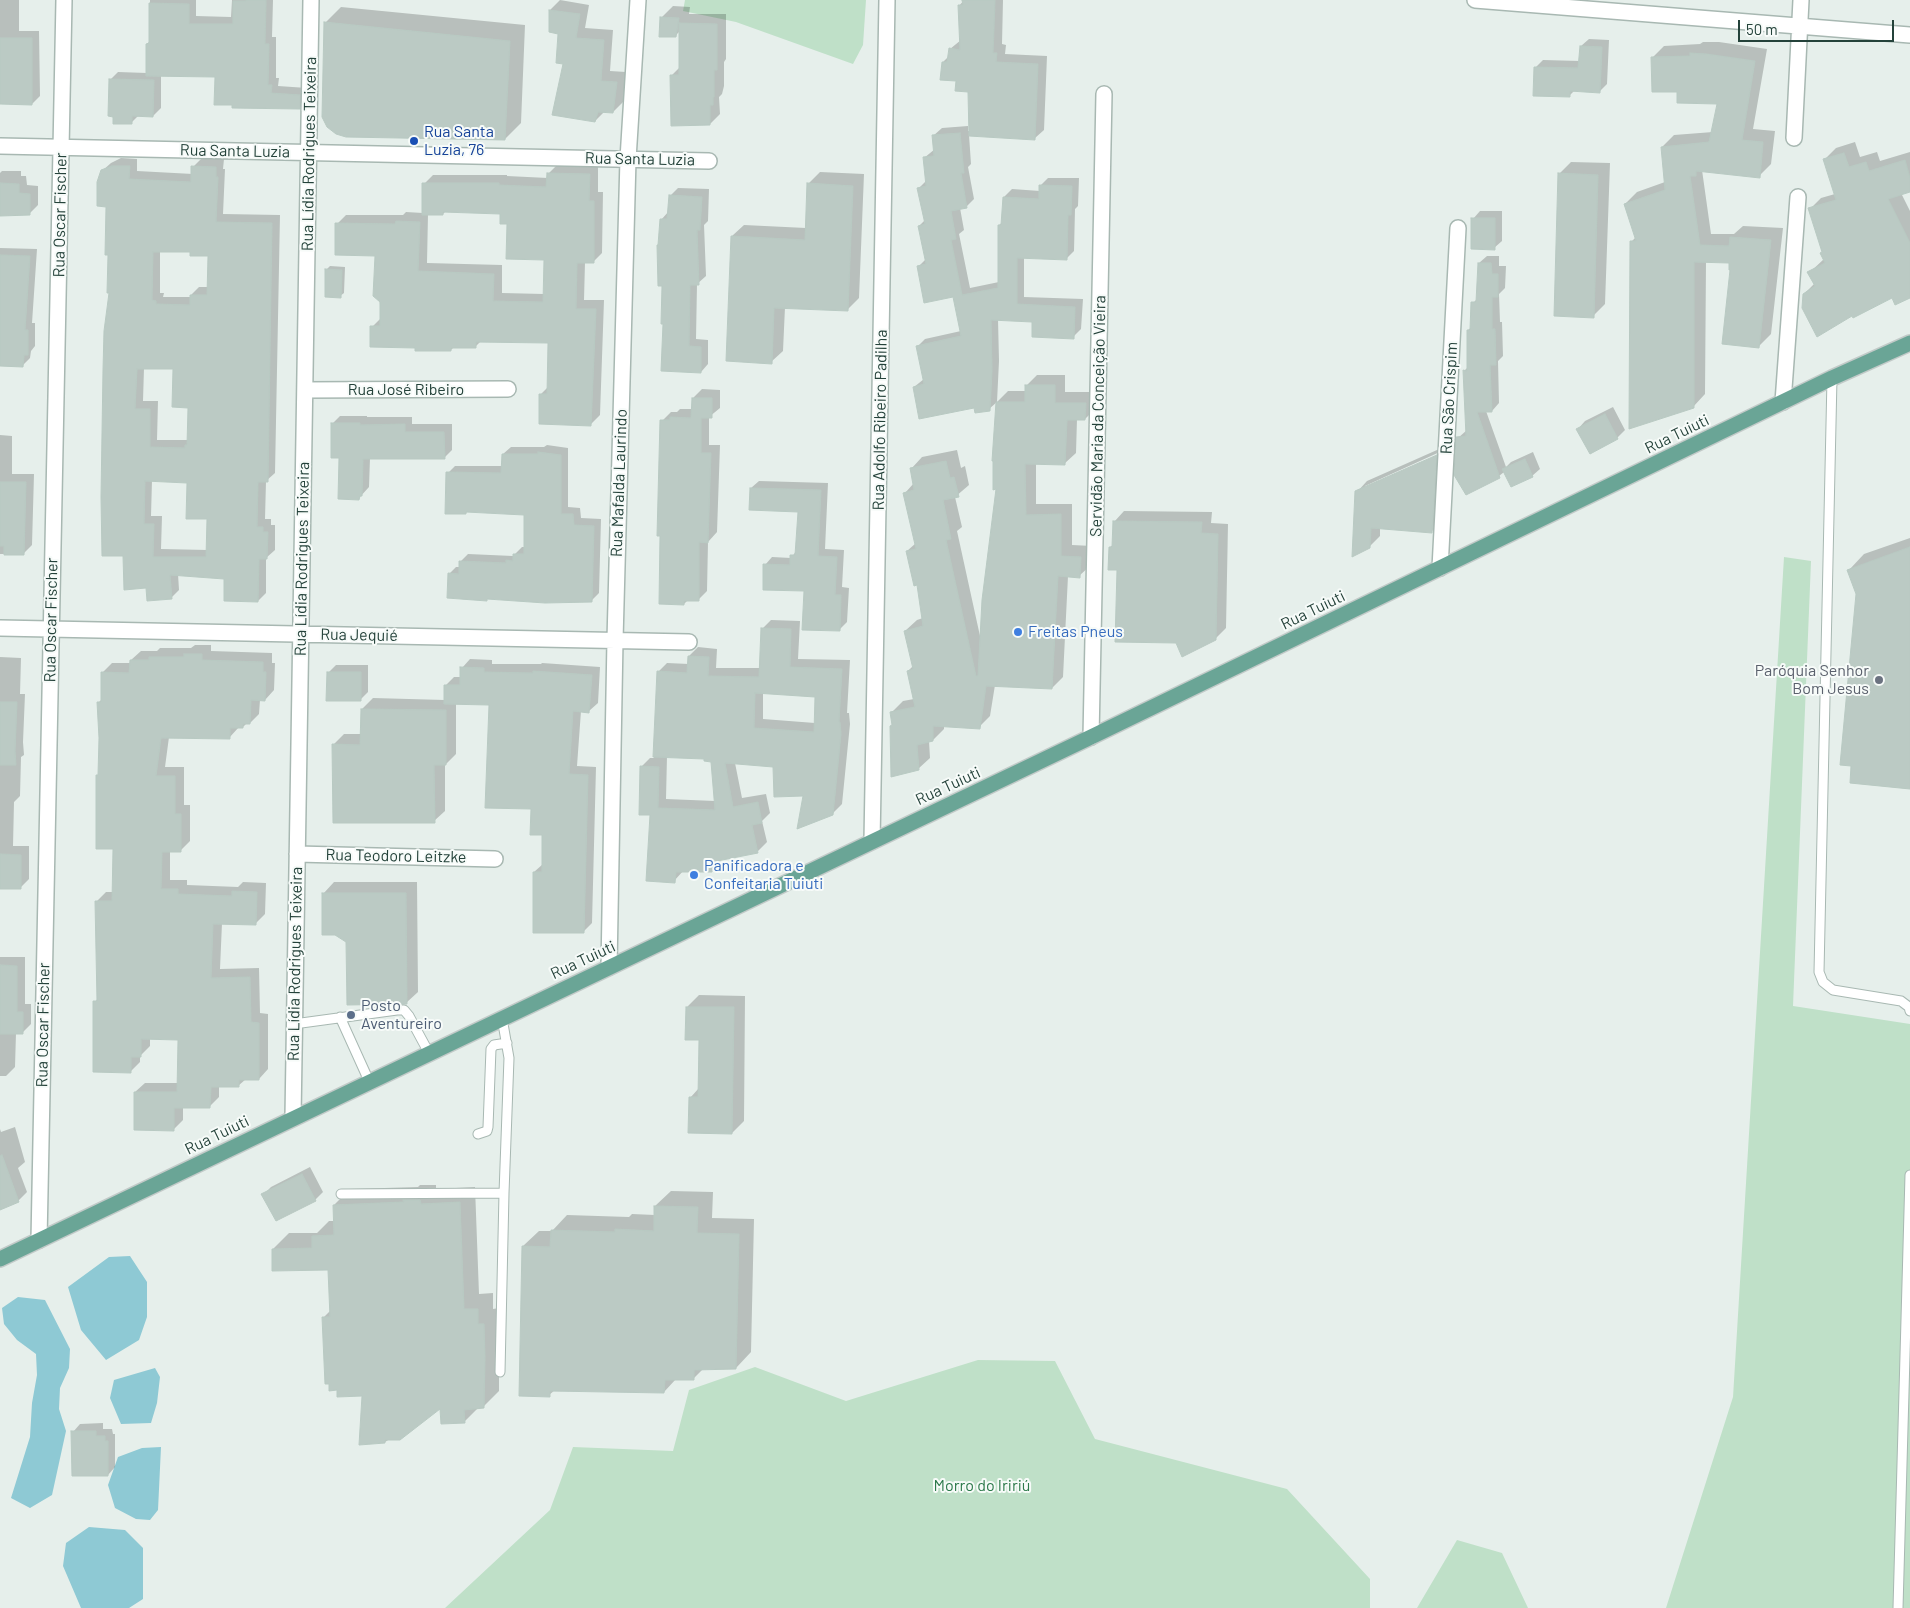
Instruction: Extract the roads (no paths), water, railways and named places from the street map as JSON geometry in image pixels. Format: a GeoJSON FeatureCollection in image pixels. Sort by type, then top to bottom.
{"type":"FeatureCollection","features":[{"type":"Feature","properties":{"kind":"main road","name":"Rua Tuiuti"},"geometry":{"type":"LineString","coordinates":[[0,1259],[293,1117],[1091,737],[1910,342]]}},
{"type":"Feature","properties":{"kind":"street","name":"Rua Oscar Fischer"},"geometry":{"type":"LineString","coordinates":[[39,1240],[64,0]]}},
{"type":"Feature","properties":{"kind":"street","name":"Rua Lídia Rodrigues Teixeira"},"geometry":{"type":"LineString","coordinates":[[293,1117],[311,0]]}},
{"type":"Feature","properties":{"kind":"street","name":"Rua Mafalda Laurindo"},"geometry":{"type":"LineString","coordinates":[[609,967],[615,640],[628,159],[638,0]]}},
{"type":"Feature","properties":{"kind":"street","name":"Rua Adolfo Ribeiro Padilha"},"geometry":{"type":"LineString","coordinates":[[872,841],[887,0]]}},
{"type":"Feature","properties":{"kind":"street"},"geometry":{"type":"LineString","coordinates":[[1475,0],[1910,35]]}},
{"type":"Feature","properties":{"kind":"street"},"geometry":{"type":"LineString","coordinates":[[1794,138],[1801,0]]}},
{"type":"Feature","properties":{"kind":"street","name":"Servidão Maria da Conceição Vieira"},"geometry":{"type":"LineString","coordinates":[[1091,737],[1104,94]]}},
{"type":"Feature","properties":{"kind":"street","name":"Rua Santa Luzia"},"geometry":{"type":"LineString","coordinates":[[0,146],[709,160]]}},
{"type":"Feature","properties":{"kind":"street"},"geometry":{"type":"LineString","coordinates":[[1783,402],[1798,197]]}},
{"type":"Feature","properties":{"kind":"street","name":"Rua São Crispim"},"geometry":{"type":"LineString","coordinates":[[1440,568],[1458,228]]}},
{"type":"Feature","properties":{"kind":"street","name":"Rua José Ribeiro"},"geometry":{"type":"LineString","coordinates":[[305,390],[508,389]]}},
{"type":"Feature","properties":{"kind":"street","name":"Rua Jequié"},"geometry":{"type":"LineString","coordinates":[[0,628],[689,642]]}},
{"type":"Feature","properties":{"kind":"street","name":"Rua Teodoro Leitzke"},"geometry":{"type":"LineString","coordinates":[[297,854],[495,858]]}},
{"type":"Feature","properties":{"kind":"lane"},"geometry":{"type":"LineString","coordinates":[[1832,378],[1819,972],[1822,982],[1834,990],[1901,1001],[1909,1007],[1910,1011]]}},
{"type":"Feature","properties":{"kind":"lane"},"geometry":{"type":"LineString","coordinates":[[294,1024],[404,1010],[429,1052]]}},
{"type":"Feature","properties":{"kind":"lane"},"geometry":{"type":"LineString","coordinates":[[340,1017],[370,1081]]}},
{"type":"Feature","properties":{"kind":"lane"},"geometry":{"type":"LineString","coordinates":[[500,1372],[509,1058],[502,1018]]}},
{"type":"Feature","properties":{"kind":"lane"},"geometry":{"type":"LineString","coordinates":[[478,1134],[487,1131],[488,1127],[491,1049],[494,1045],[507,1043]]}},
{"type":"Feature","properties":{"kind":"lane"},"geometry":{"type":"LineString","coordinates":[[1898,1608],[1910,1175]]}},
{"type":"Feature","properties":{"kind":"lane"},"geometry":{"type":"LineString","coordinates":[[341,1194],[504,1193]]}},
{"type":"Feature","properties":{"kind":"water"},"geometry":{"type":"Polygon","coordinates":[[[130,1256],[147,1282],[147,1317],[139,1340],[106,1360],[81,1330],[68,1287],[109,1257],[130,1256]]]}},
{"type":"Feature","properties":{"kind":"water"},"geometry":{"type":"Polygon","coordinates":[[[18,1297],[45,1300],[70,1349],[69,1368],[60,1388],[59,1409],[66,1431],[52,1495],[30,1508],[11,1498],[30,1437],[32,1403],[37,1375],[36,1354],[17,1340],[4,1324],[2,1308],[18,1297]]]}},
{"type":"Feature","properties":{"kind":"water"},"geometry":{"type":"Polygon","coordinates":[[[155,1368],[160,1377],[157,1403],[151,1423],[121,1424],[110,1398],[114,1380],[155,1368]]]}},
{"type":"Feature","properties":{"kind":"water"},"geometry":{"type":"Polygon","coordinates":[[[161,1447],[158,1510],[150,1520],[136,1519],[115,1508],[108,1485],[118,1457],[142,1448],[161,1447]]]}},
{"type":"Feature","properties":{"kind":"water"},"geometry":{"type":"Polygon","coordinates":[[[89,1527],[125,1530],[143,1548],[143,1599],[129,1608],[81,1608],[63,1566],[66,1543],[89,1527]]]}},
{"type":"Feature","properties":{"kind":"place","name":"Rua Santa Luzia, 76"},"geometry":{"type":"Point","coordinates":[414,141]}},
{"type":"Feature","properties":{"kind":"place","name":"Freitas Pneus"},"geometry":{"type":"Point","coordinates":[1018,632]}},
{"type":"Feature","properties":{"kind":"place","name":"Paróquia Senhor Bom Jesus"},"geometry":{"type":"Point","coordinates":[1879,680]}},
{"type":"Feature","properties":{"kind":"place","name":"Panificadora e Confeitaria Tuiuti"},"geometry":{"type":"Point","coordinates":[694,875]}},
{"type":"Feature","properties":{"kind":"place","name":"Posto Aventureiro"},"geometry":{"type":"Point","coordinates":[351,1015]}},
{"type":"Feature","properties":{"kind":"park label","name":"Morro do Iririú"},"geometry":{"type":"Point","coordinates":[982,1486]}}]}
